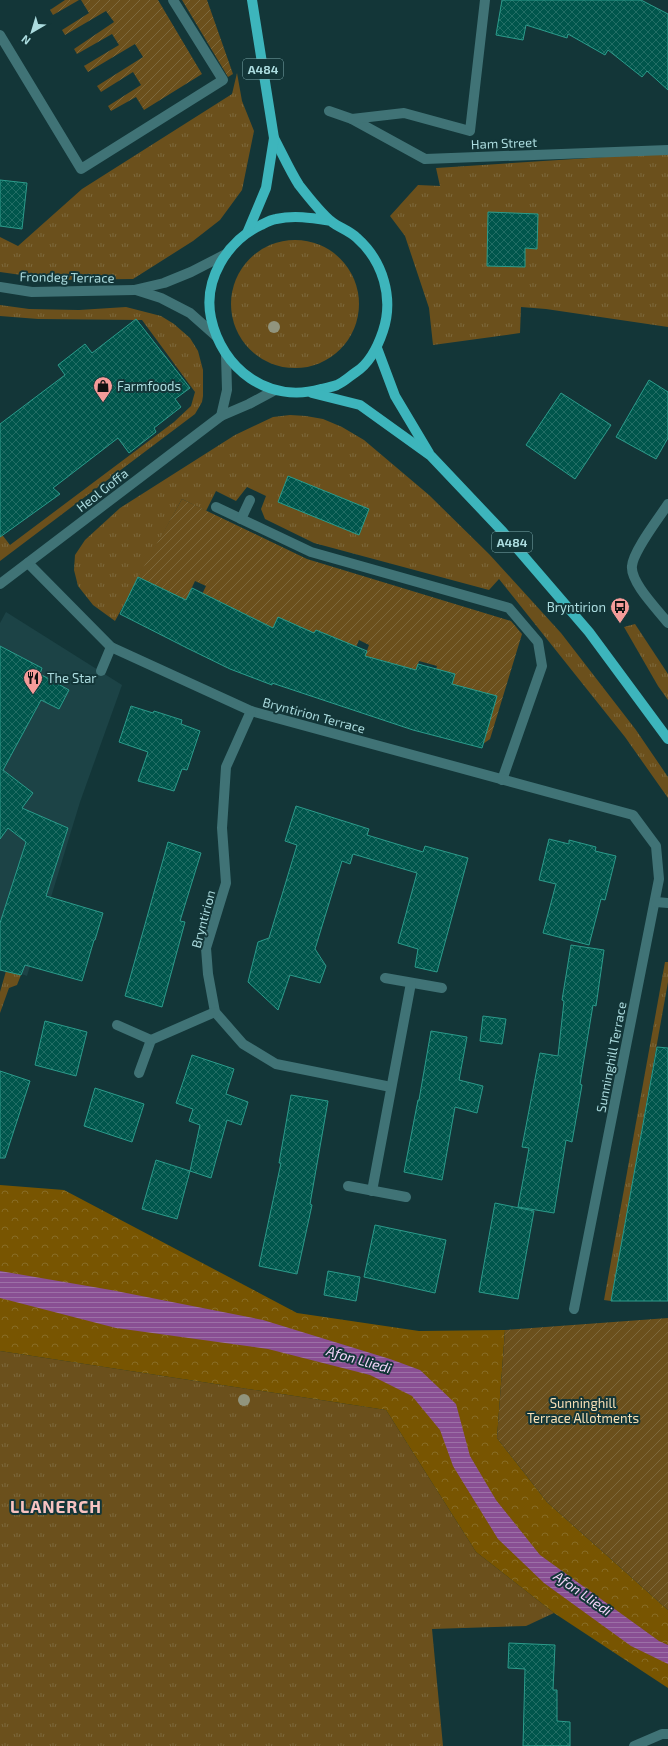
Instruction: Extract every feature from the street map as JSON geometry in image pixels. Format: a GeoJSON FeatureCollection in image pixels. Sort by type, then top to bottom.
{"type":"FeatureCollection","features":[{"type":"Feature","properties":{"kind":"main road","name":"A484"},"geometry":{"type":"LineString","coordinates":[[248,231],[266,188],[274,138],[252,0]]}},
{"type":"Feature","properties":{"kind":"main road","name":"A484"},"geometry":{"type":"LineString","coordinates":[[274,138],[299,184],[331,221]]}},
{"type":"Feature","properties":{"kind":"main road"},"geometry":{"type":"LineString","coordinates":[[303,216],[331,221],[357,237],[376,260],[386,289],[387,319],[377,348],[360,370],[337,385],[310,392],[292,393],[275,390],[256,382],[240,371],[226,355],[216,336],[211,316],[211,294],[216,273],[226,254],[236,241],[248,231],[274,219],[303,216]]}},
{"type":"Feature","properties":{"kind":"main road","name":"A484"},"geometry":{"type":"LineString","coordinates":[[377,348],[395,396],[431,456]]}},
{"type":"Feature","properties":{"kind":"main road","name":"A484"},"geometry":{"type":"LineString","coordinates":[[310,392],[360,405],[431,456],[503,532],[589,632],[668,739]]}},
{"type":"Feature","properties":{"kind":"street"},"geometry":{"type":"LineString","coordinates":[[0,35],[81,169],[223,80],[173,0]]}},
{"type":"Feature","properties":{"kind":"street","name":"Ham Street"},"geometry":{"type":"LineString","coordinates":[[352,119],[404,113],[470,131],[485,0]]}},
{"type":"Feature","properties":{"kind":"street","name":"Ham Street"},"geometry":{"type":"LineString","coordinates":[[329,111],[352,119],[425,159],[668,150]]}},
{"type":"Feature","properties":{"kind":"street","name":"Frondeg Terrace"},"geometry":{"type":"LineString","coordinates":[[0,287],[32,292],[134,290],[164,283],[191,272],[226,254]]}},
{"type":"Feature","properties":{"kind":"street","name":"Frondeg Terrace"},"geometry":{"type":"LineString","coordinates":[[134,290],[161,298],[190,313],[216,336]]}},
{"type":"Feature","properties":{"kind":"street"},"geometry":{"type":"LineString","coordinates":[[221,416],[227,390],[226,355]]}},
{"type":"Feature","properties":{"kind":"street","name":"Heol Goffa"},"geometry":{"type":"LineString","coordinates":[[0,584],[221,416],[249,404],[275,390]]}},
{"type":"Feature","properties":{"kind":"street"},"geometry":{"type":"LineString","coordinates":[[241,519],[250,500]]}},
{"type":"Feature","properties":{"kind":"street"},"geometry":{"type":"LineString","coordinates":[[668,504],[635,555],[631,567],[637,584],[668,622]]}},
{"type":"Feature","properties":{"kind":"street"},"geometry":{"type":"LineString","coordinates":[[216,507],[311,552],[509,608],[538,642],[542,666],[502,780]]}},
{"type":"Feature","properties":{"kind":"street","name":"Bryntirion Terrace"},"geometry":{"type":"LineString","coordinates":[[28,563],[111,647],[251,710],[633,815]]}},
{"type":"Feature","properties":{"kind":"street"},"geometry":{"type":"LineString","coordinates":[[101,671],[111,647]]}},
{"type":"Feature","properties":{"kind":"street","name":"Bryntirion"},"geometry":{"type":"LineString","coordinates":[[215,1012],[208,974],[206,948],[226,883],[222,828],[226,767],[251,710]]}},
{"type":"Feature","properties":{"kind":"street","name":"Sunninghill Terrace"},"geometry":{"type":"LineString","coordinates":[[574,1309],[656,902],[659,878],[656,846],[633,815]]}},
{"type":"Feature","properties":{"kind":"street"},"geometry":{"type":"LineString","coordinates":[[656,902],[668,903]]}},
{"type":"Feature","properties":{"kind":"street"},"geometry":{"type":"LineString","coordinates":[[385,978],[442,988]]}},
{"type":"Feature","properties":{"kind":"street"},"geometry":{"type":"LineString","coordinates":[[372,1191],[411,983]]}},
{"type":"Feature","properties":{"kind":"street"},"geometry":{"type":"LineString","coordinates":[[117,1025],[150,1040],[215,1012],[243,1044],[276,1064],[391,1088]]}},
{"type":"Feature","properties":{"kind":"street"},"geometry":{"type":"LineString","coordinates":[[139,1073],[150,1040]]}},
{"type":"Feature","properties":{"kind":"street"},"geometry":{"type":"LineString","coordinates":[[348,1186],[406,1197]]}},
{"type":"Feature","properties":{"kind":"street"},"geometry":{"type":"LineString","coordinates":[[634,1746],[662,1734],[668,1734]]}},
{"type":"Feature","properties":{"kind":"shaded area"},"geometry":{"type":"Polygon","coordinates":[[[6,612],[122,685],[80,802],[27,976],[0,966],[0,623],[6,612]]]}},
{"type":"Feature","properties":{"kind":"green space"},"geometry":{"type":"Polygon","coordinates":[[[65,0],[79,0],[53,15],[50,10],[65,0]]]}},
{"type":"Feature","properties":{"kind":"green space"},"geometry":{"type":"Polygon","coordinates":[[[81,0],[158,0],[202,74],[144,110],[136,97],[111,111],[108,106],[141,85],[133,72],[101,92],[97,86],[143,57],[135,44],[88,72],[84,66],[119,45],[112,34],[77,54],[74,49],[114,22],[106,11],[65,35],[62,30],[89,13],[81,0]]]}},
{"type":"Feature","properties":{"kind":"green space"},"geometry":{"type":"Polygon","coordinates":[[[182,0],[207,0],[233,74],[228,77],[182,0]]]}},
{"type":"Feature","properties":{"kind":"green space"},"geometry":{"type":"Polygon","coordinates":[[[237,73],[242,101],[254,131],[242,190],[220,220],[193,241],[133,279],[57,280],[0,272],[0,237],[18,246],[82,189],[232,94],[237,73]]]}},
{"type":"Feature","properties":{"kind":"green space"},"geometry":{"type":"Polygon","coordinates":[[[668,153],[668,327],[546,309],[521,307],[520,333],[433,345],[429,308],[405,236],[390,216],[418,185],[440,186],[436,168],[668,153]]]}},
{"type":"Feature","properties":{"kind":"green space"},"geometry":{"type":"Polygon","coordinates":[[[295,240],[319,245],[340,259],[354,280],[359,304],[354,328],[340,349],[319,363],[295,368],[271,363],[250,349],[236,328],[231,304],[236,280],[250,259],[271,245],[295,240]]]}},
{"type":"Feature","properties":{"kind":"green space"},"geometry":{"type":"Polygon","coordinates":[[[0,305],[29,309],[79,310],[126,307],[161,316],[174,324],[190,338],[198,351],[203,370],[203,396],[202,402],[195,414],[0,561],[0,532],[10,545],[174,422],[191,406],[195,392],[142,320],[38,319],[0,316],[0,305]]]}},
{"type":"Feature","properties":{"kind":"green space"},"geometry":{"type":"Polygon","coordinates":[[[290,415],[323,419],[342,427],[364,440],[429,495],[489,554],[561,633],[636,730],[668,777],[668,798],[625,737],[499,579],[489,590],[314,543],[265,519],[261,509],[266,496],[247,487],[236,501],[216,491],[206,511],[182,499],[115,621],[93,605],[78,586],[74,570],[75,555],[85,540],[120,508],[235,435],[273,417],[290,415]]]}},
{"type":"Feature","properties":{"kind":"green space"},"geometry":{"type":"Polygon","coordinates":[[[182,499],[307,559],[511,621],[522,634],[490,739],[483,744],[497,696],[445,709],[455,674],[440,670],[431,704],[426,703],[437,666],[419,661],[408,698],[385,661],[373,658],[366,684],[356,681],[369,645],[359,640],[344,677],[315,669],[330,636],[316,630],[302,660],[289,622],[278,618],[260,654],[188,623],[206,586],[195,581],[184,604],[160,588],[138,577],[182,499]]]}},
{"type":"Feature","properties":{"kind":"green space"},"geometry":{"type":"Polygon","coordinates":[[[635,624],[668,674],[668,700],[658,686],[624,627],[635,624]]]}},
{"type":"Feature","properties":{"kind":"green space"},"geometry":{"type":"Polygon","coordinates":[[[665,962],[668,962],[668,982],[611,1301],[604,1300],[665,962]]]}},
{"type":"Feature","properties":{"kind":"green space"},"geometry":{"type":"Polygon","coordinates":[[[6,971],[21,975],[17,985],[9,988],[0,1013],[0,992],[6,971]]]}},
{"type":"Feature","properties":{"kind":"green space"},"geometry":{"type":"Polygon","coordinates":[[[0,1185],[64,1190],[297,1313],[419,1331],[505,1330],[497,1438],[547,1502],[668,1610],[668,1688],[554,1613],[476,1552],[386,1410],[0,1351],[0,1185]]]}},
{"type":"Feature","properties":{"kind":"green space","name":"Sunninghill Terrace Allotments"},"geometry":{"type":"Polygon","coordinates":[[[668,1318],[668,1610],[547,1502],[497,1438],[505,1330],[668,1318]]]}},
{"type":"Feature","properties":{"kind":"green space"},"geometry":{"type":"Polygon","coordinates":[[[0,1351],[386,1410],[476,1552],[554,1613],[526,1626],[432,1629],[443,1746],[0,1746],[0,1351]]]}},
{"type":"Feature","properties":{"kind":"water","name":"Afon Lliedi"},"geometry":{"type":"Polygon","coordinates":[[[0,1271],[111,1290],[263,1320],[390,1359],[420,1370],[456,1404],[470,1456],[496,1500],[540,1555],[659,1641],[668,1645],[668,1664],[631,1646],[544,1583],[498,1539],[453,1466],[440,1430],[412,1396],[370,1375],[268,1349],[116,1328],[0,1298],[0,1271]]]}},
{"type":"Feature","properties":{"kind":"building"},"geometry":{"type":"Polygon","coordinates":[[[502,0],[641,0],[668,14],[668,90],[647,71],[642,77],[608,50],[605,55],[568,34],[567,38],[526,25],[523,40],[496,35],[502,0]]]}},
{"type":"Feature","properties":{"kind":"building"},"geometry":{"type":"Polygon","coordinates":[[[0,180],[27,183],[22,229],[0,226],[0,180]]]}},
{"type":"Feature","properties":{"kind":"building"},"geometry":{"type":"Polygon","coordinates":[[[488,212],[538,214],[537,249],[525,248],[525,267],[487,266],[488,212]]]}},
{"type":"Feature","properties":{"kind":"building","name":"Farmfoods"},"geometry":{"type":"Polygon","coordinates":[[[136,319],[190,388],[175,399],[181,407],[154,428],[156,432],[129,453],[118,438],[53,488],[60,494],[0,537],[0,424],[65,375],[58,365],[85,344],[92,353],[136,319]]]}},
{"type":"Feature","properties":{"kind":"building"},"geometry":{"type":"Polygon","coordinates":[[[649,380],[668,392],[668,438],[656,459],[616,437],[649,380]]]}},
{"type":"Feature","properties":{"kind":"building"},"geometry":{"type":"Polygon","coordinates":[[[561,393],[611,425],[575,479],[526,445],[561,393]]]}},
{"type":"Feature","properties":{"kind":"building"},"geometry":{"type":"Polygon","coordinates":[[[288,476],[369,509],[359,535],[278,502],[288,476]]]}},
{"type":"Feature","properties":{"kind":"building"},"geometry":{"type":"Polygon","coordinates":[[[138,577],[186,600],[192,588],[273,628],[278,617],[314,633],[316,630],[367,651],[365,656],[416,670],[418,664],[455,674],[452,684],[497,696],[482,748],[413,730],[272,683],[272,685],[230,669],[187,648],[120,614],[138,577]]]}},
{"type":"Feature","properties":{"kind":"building"},"geometry":{"type":"Polygon","coordinates":[[[0,646],[42,668],[40,674],[69,690],[59,709],[41,700],[3,770],[33,793],[22,808],[68,828],[46,896],[103,913],[82,981],[25,965],[21,975],[0,970],[0,923],[26,842],[8,828],[0,839],[0,646]]]}},
{"type":"Feature","properties":{"kind":"building"},"geometry":{"type":"Polygon","coordinates":[[[131,706],[153,713],[154,711],[182,720],[181,724],[200,731],[187,770],[182,769],[174,791],[138,781],[148,752],[119,742],[131,706]]]}},
{"type":"Feature","properties":{"kind":"building"},"geometry":{"type":"Polygon","coordinates":[[[296,806],[369,829],[367,835],[423,852],[425,846],[468,858],[437,972],[415,967],[418,949],[398,943],[417,873],[353,854],[350,864],[342,861],[315,949],[326,966],[320,983],[290,975],[278,1010],[248,982],[258,942],[269,938],[297,845],[285,841],[296,806]]]}},
{"type":"Feature","properties":{"kind":"building"},"geometry":{"type":"Polygon","coordinates":[[[549,839],[569,844],[569,840],[596,847],[595,851],[616,856],[605,900],[601,899],[589,945],[543,933],[556,884],[539,880],[549,839]]]}},
{"type":"Feature","properties":{"kind":"building"},"geometry":{"type":"Polygon","coordinates":[[[168,842],[201,853],[180,921],[185,922],[162,1007],[125,996],[168,842]]]}},
{"type":"Feature","properties":{"kind":"building"},"geometry":{"type":"Polygon","coordinates":[[[571,945],[604,950],[596,1006],[593,1005],[586,1047],[580,1084],[582,1085],[572,1142],[566,1140],[554,1213],[518,1207],[529,1148],[522,1147],[540,1053],[558,1056],[564,1001],[562,1000],[571,945]]]}},
{"type":"Feature","properties":{"kind":"building"},"geometry":{"type":"Polygon","coordinates":[[[483,1016],[506,1019],[502,1044],[480,1041],[483,1016]]]}},
{"type":"Feature","properties":{"kind":"building"},"geometry":{"type":"Polygon","coordinates":[[[45,1021],[87,1032],[76,1076],[35,1065],[45,1021]]]}},
{"type":"Feature","properties":{"kind":"building"},"geometry":{"type":"Polygon","coordinates":[[[431,1031],[467,1037],[459,1080],[483,1086],[477,1113],[455,1107],[442,1180],[404,1172],[431,1031]]]}},
{"type":"Feature","properties":{"kind":"building"},"geometry":{"type":"Polygon","coordinates":[[[657,1047],[668,1048],[668,1301],[611,1301],[657,1047]]]}},
{"type":"Feature","properties":{"kind":"building"},"geometry":{"type":"Polygon","coordinates":[[[192,1055],[234,1069],[226,1094],[248,1102],[241,1125],[227,1120],[211,1178],[190,1171],[200,1125],[189,1121],[193,1109],[176,1103],[192,1055]]]}},
{"type":"Feature","properties":{"kind":"building"},"geometry":{"type":"Polygon","coordinates":[[[0,1071],[30,1081],[5,1158],[0,1158],[0,1071]]]}},
{"type":"Feature","properties":{"kind":"building"},"geometry":{"type":"Polygon","coordinates":[[[95,1088],[144,1104],[132,1142],[84,1126],[95,1088]]]}},
{"type":"Feature","properties":{"kind":"building"},"geometry":{"type":"Polygon","coordinates":[[[291,1095],[328,1101],[310,1204],[312,1205],[297,1274],[259,1266],[281,1163],[279,1163],[291,1095]]]}},
{"type":"Feature","properties":{"kind":"building"},"geometry":{"type":"Polygon","coordinates":[[[156,1160],[190,1171],[177,1219],[142,1209],[156,1160]]]}},
{"type":"Feature","properties":{"kind":"building"},"geometry":{"type":"Polygon","coordinates":[[[495,1203],[534,1211],[518,1299],[479,1292],[495,1203]]]}},
{"type":"Feature","properties":{"kind":"building"},"geometry":{"type":"Polygon","coordinates":[[[375,1225],[446,1240],[435,1293],[364,1277],[375,1225]]]}},
{"type":"Feature","properties":{"kind":"building"},"geometry":{"type":"Polygon","coordinates":[[[328,1271],[360,1277],[356,1301],[324,1295],[328,1271]]]}},
{"type":"Feature","properties":{"kind":"building"},"geometry":{"type":"Polygon","coordinates":[[[509,1643],[555,1645],[553,1690],[557,1690],[557,1721],[570,1722],[570,1746],[523,1746],[525,1669],[508,1668],[509,1643]]]}},
{"type":"Feature","properties":{"kind":"place","name":"Farmfoods"},"geometry":{"type":"Point","coordinates":[103,403]}},
{"type":"Feature","properties":{"kind":"place","name":"Bryntirion"},"geometry":{"type":"Point","coordinates":[620,624]}},
{"type":"Feature","properties":{"kind":"place","name":"The Star"},"geometry":{"type":"Point","coordinates":[33,695]}},
{"type":"Feature","properties":{"kind":"district","name":"LLANERCH"},"geometry":{"type":"Point","coordinates":[56,1506]}}]}
